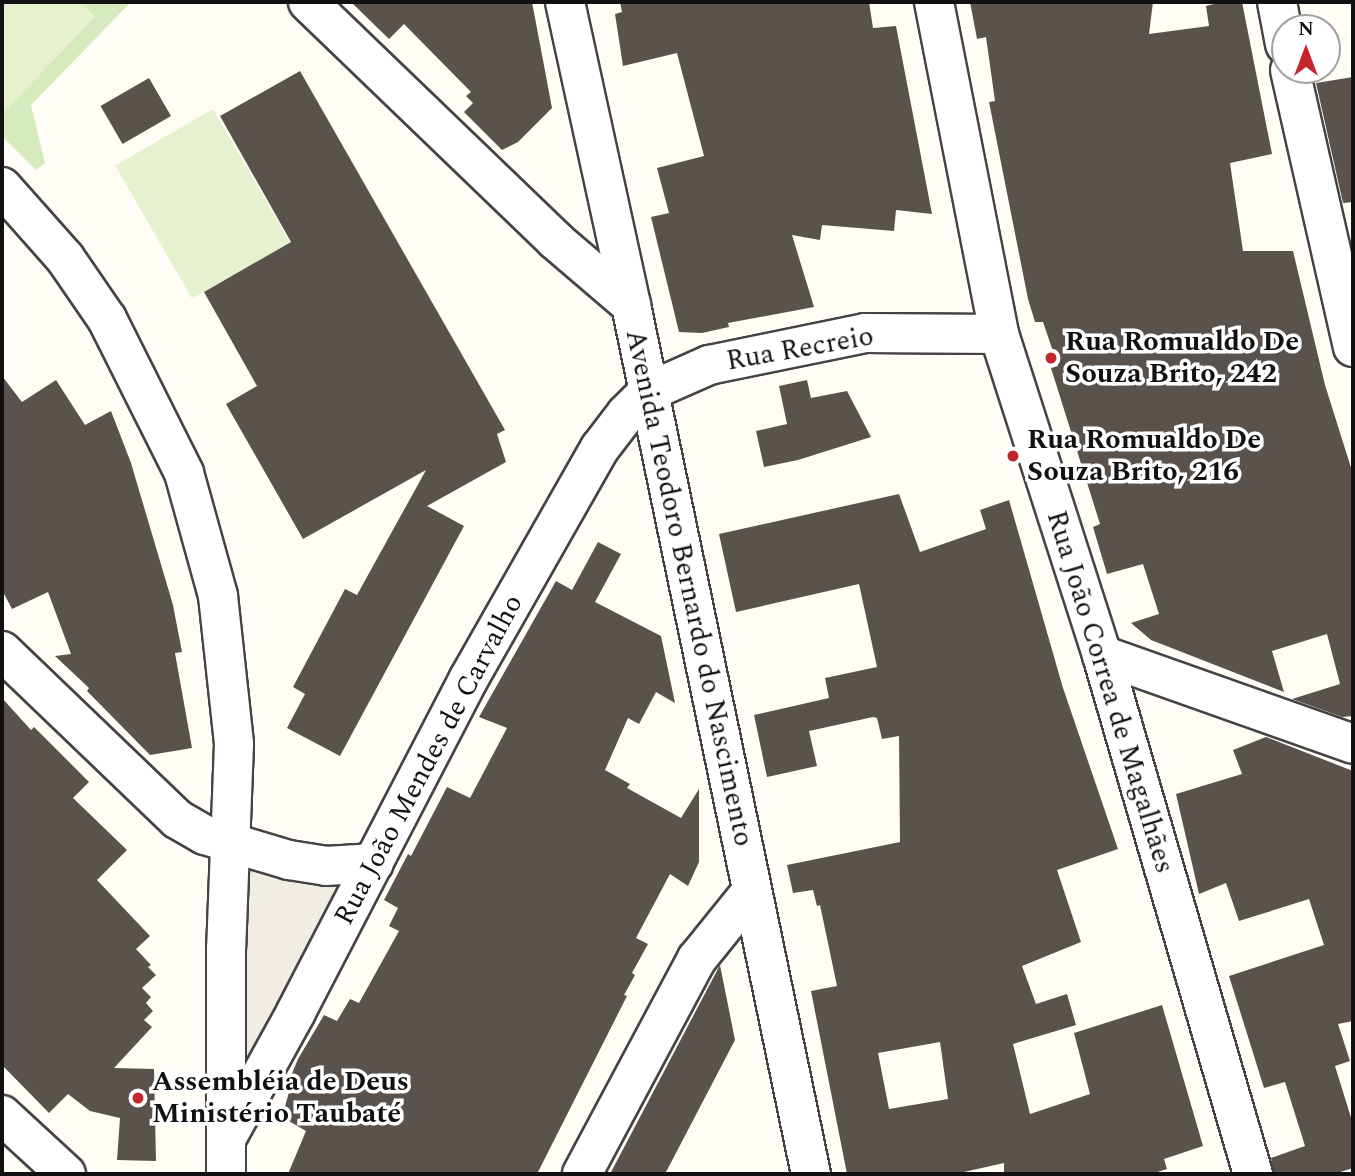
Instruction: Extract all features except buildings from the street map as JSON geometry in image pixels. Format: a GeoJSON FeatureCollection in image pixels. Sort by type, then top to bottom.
{"type":"FeatureCollection","features":[{"type":"Feature","properties":{"kind":"street"},"geometry":{"type":"LineString","coordinates":[[307,2],[555,240],[631,305]]}},
{"type":"Feature","properties":{"kind":"street","name":"Avenida Teodoro Bernardo do Nascimento"},"geometry":{"type":"LineString","coordinates":[[565,2],[631,305],[811,1174]]}},
{"type":"Feature","properties":{"kind":"street","name":"Rua João Correa de Magalhães"},"geometry":{"type":"LineString","coordinates":[[934,2],[999,334],[1102,655],[1253,1174]]}},
{"type":"Feature","properties":{"kind":"street"},"geometry":{"type":"LineString","coordinates":[[1293,84],[1353,347]]}},
{"type":"Feature","properties":{"kind":"street"},"geometry":{"type":"LineString","coordinates":[[2,187],[65,258],[107,319],[184,473],[218,596],[234,744],[228,843],[226,1157]]}},
{"type":"Feature","properties":{"kind":"street","name":"Rua Recreio"},"geometry":{"type":"LineString","coordinates":[[648,392],[709,365],[865,333],[999,334]]}},
{"type":"Feature","properties":{"kind":"street","name":"Rua João Mendes de Carvalho"},"geometry":{"type":"LineString","coordinates":[[226,1157],[296,1012],[468,680],[600,448],[648,392]]}},
{"type":"Feature","properties":{"kind":"street"},"geometry":{"type":"LineString","coordinates":[[2,651],[168,812],[205,835],[289,860],[326,866],[374,863]]}},
{"type":"Feature","properties":{"kind":"street"},"geometry":{"type":"LineString","coordinates":[[1102,655],[1353,744]]}},
{"type":"Feature","properties":{"kind":"street"},"geometry":{"type":"LineString","coordinates":[[582,1174],[697,959],[751,892]]}},
{"type":"Feature","properties":{"kind":"street"},"geometry":{"type":"LineString","coordinates":[[2,1115],[66,1174]]}},
{"type":"Feature","properties":{"kind":"green space"},"geometry":{"type":"Polygon","coordinates":[[[2,2],[131,2],[31,105],[45,163],[36,170],[2,136],[2,2]]]}},
{"type":"Feature","properties":{"kind":"green space"},"geometry":{"type":"Polygon","coordinates":[[[2,2],[81,2],[95,17],[3,113],[2,2]]]}},
{"type":"Feature","properties":{"kind":"green space"},"geometry":{"type":"Polygon","coordinates":[[[213,109],[290,242],[192,299],[115,166],[213,109]]]}},
{"type":"Feature","properties":{"kind":"shaded area"},"geometry":{"type":"Polygon","coordinates":[[[230,847],[362,865],[225,1115],[230,847]]]}},
{"type":"Feature","properties":{"kind":"place","name":"Rua Romualdo De Souza Brito, 242"},"geometry":{"type":"Point","coordinates":[1051,358]}},
{"type":"Feature","properties":{"kind":"place","name":"Rua Romualdo De Souza Brito, 216"},"geometry":{"type":"Point","coordinates":[1013,456]}},
{"type":"Feature","properties":{"kind":"place","name":"Assembléia de Deus Ministério Taubaté"},"geometry":{"type":"Point","coordinates":[138,1098]}}]}
